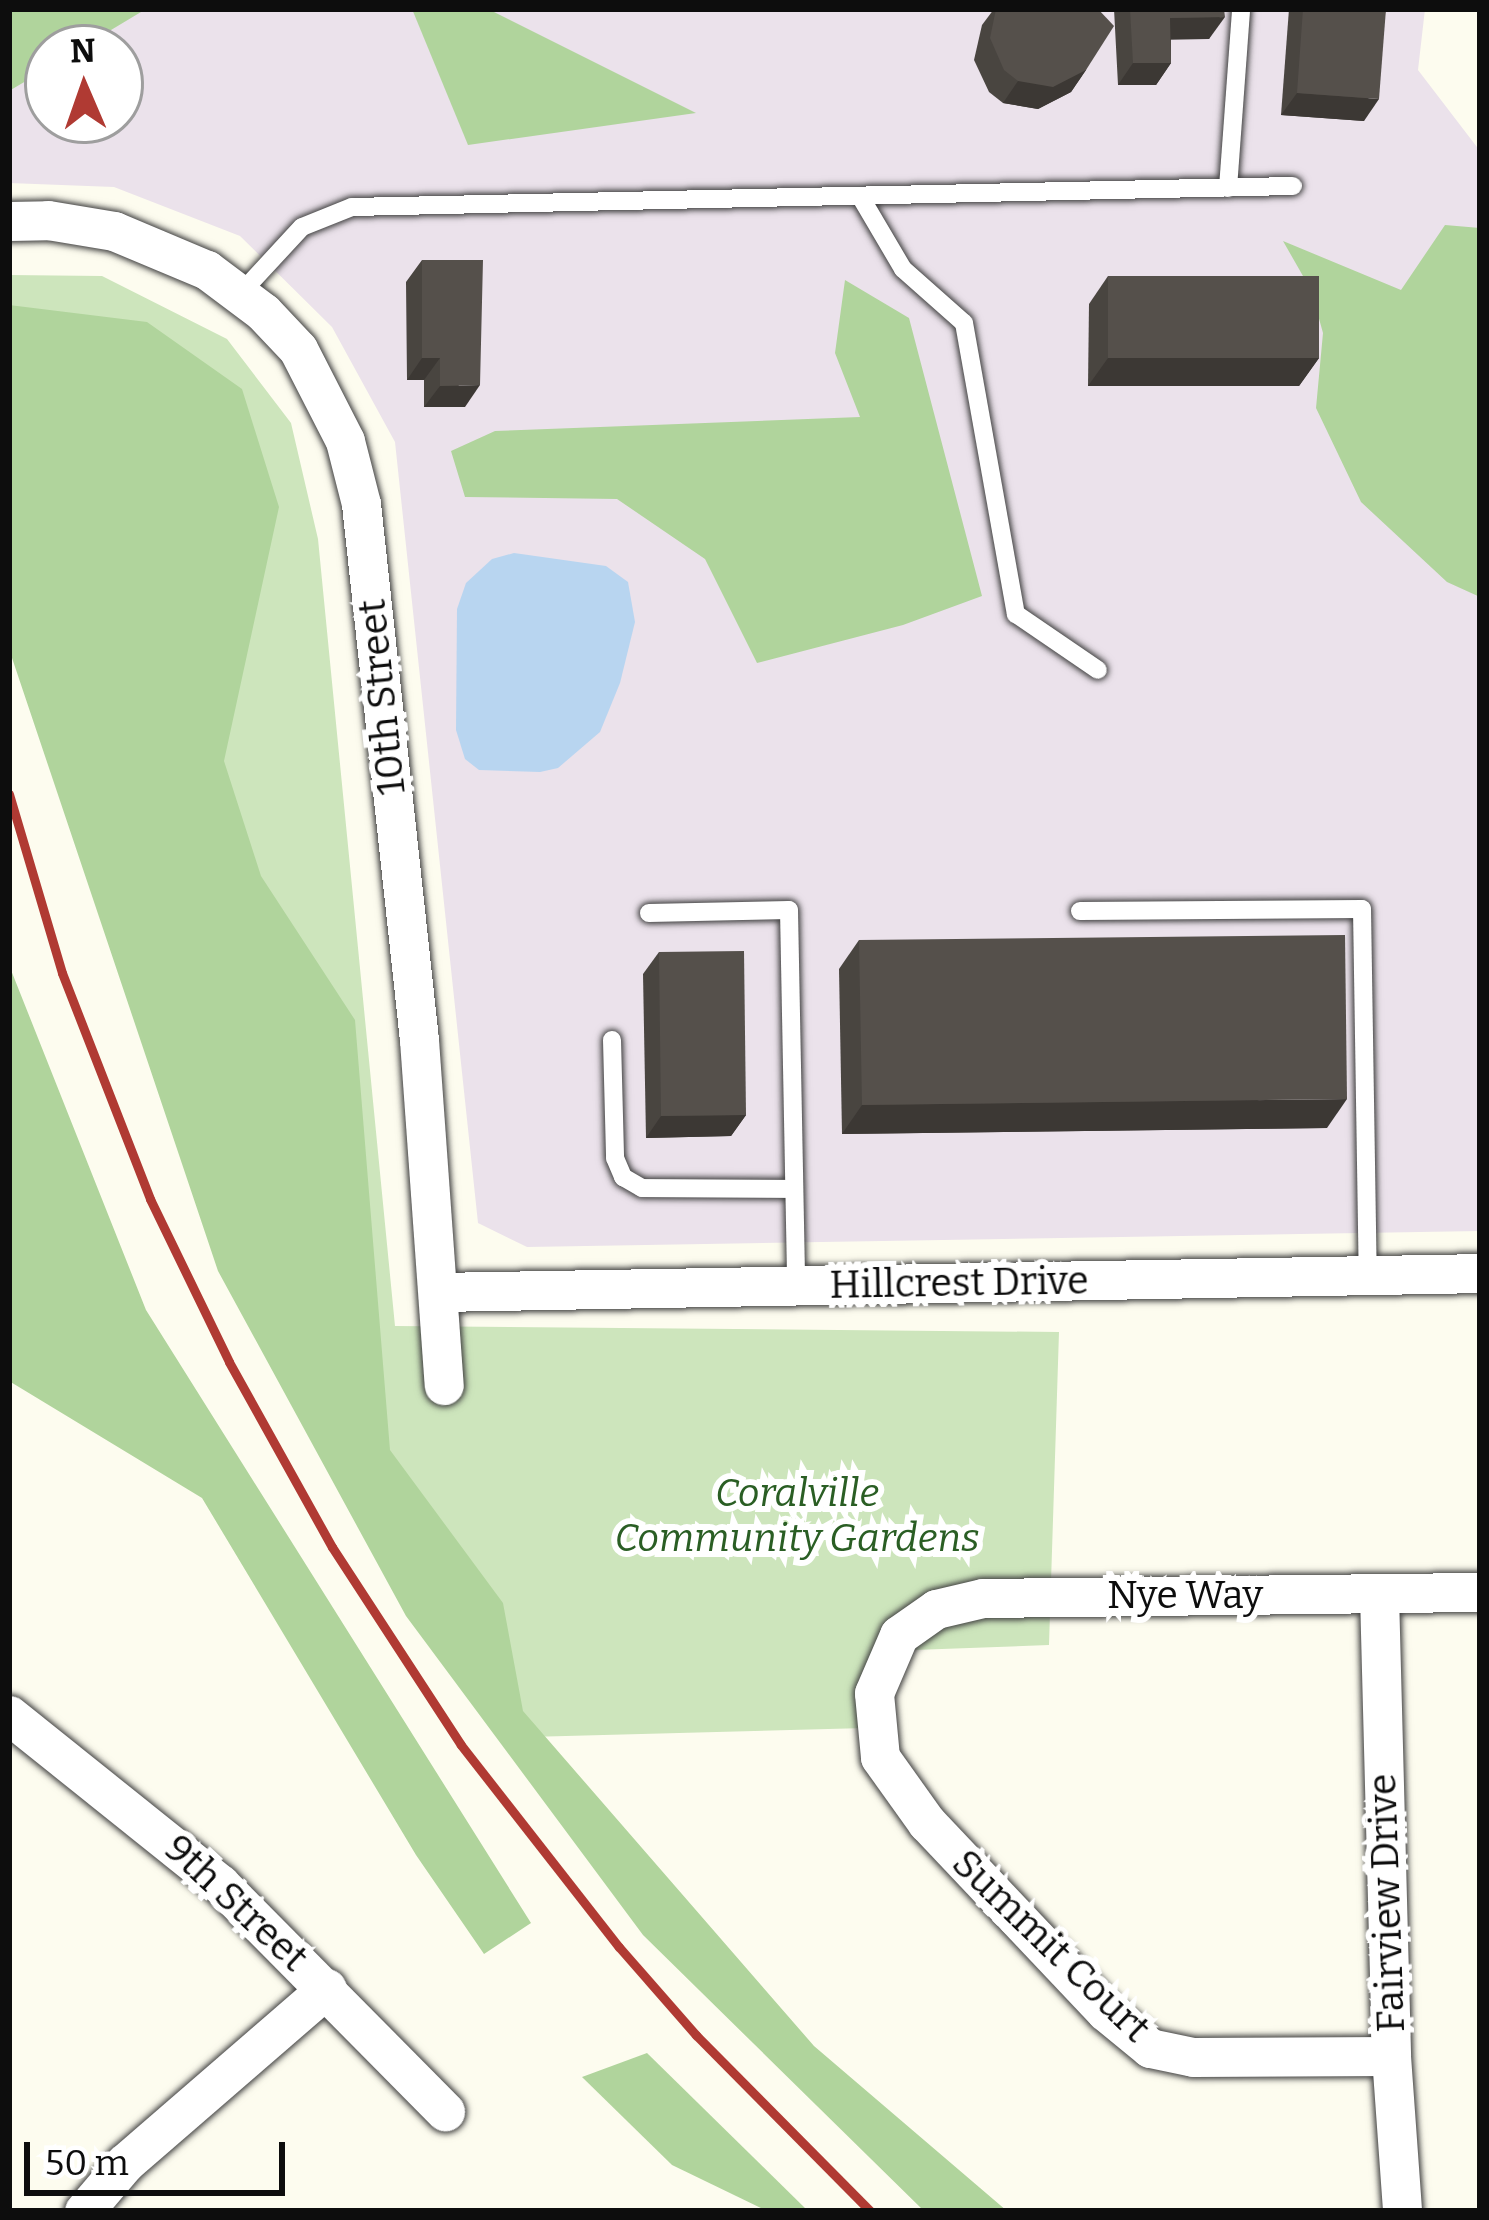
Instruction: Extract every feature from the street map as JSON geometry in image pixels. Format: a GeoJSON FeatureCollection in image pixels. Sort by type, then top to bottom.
{"type":"FeatureCollection","features":[{"type":"Feature","properties":{"kind":"street","name":"10th Street"},"geometry":{"type":"LineString","coordinates":[[9,221],[48,220],[114,231],[169,250],[240,294],[298,349],[321,386],[345,441],[362,505],[432,1167],[445,1385]]}},
{"type":"Feature","properties":{"kind":"street","name":"Hillcrest Drive"},"geometry":{"type":"LineString","coordinates":[[438,1292],[1480,1274]]}},
{"type":"Feature","properties":{"kind":"street","name":"Nye Way"},"geometry":{"type":"LineString","coordinates":[[899,1635],[936,1609],[983,1598],[1480,1592]]}},
{"type":"Feature","properties":{"kind":"street","name":"Fairview Drive"},"geometry":{"type":"LineString","coordinates":[[1379,1594],[1391,2056],[1402,2211]]}},
{"type":"Feature","properties":{"kind":"street","name":"Summit Court"},"geometry":{"type":"LineString","coordinates":[[899,1635],[874,1693],[880,1757],[927,1823],[1106,2011],[1150,2048],[1192,2057],[1391,2056]]}},
{"type":"Feature","properties":{"kind":"street","name":"9th Street"},"geometry":{"type":"LineString","coordinates":[[9,1714],[220,1884],[446,2111]]}},
{"type":"Feature","properties":{"kind":"street"},"geometry":{"type":"LineString","coordinates":[[84,2211],[125,2163],[327,1988]]}},
{"type":"Feature","properties":{"kind":"lane"},"geometry":{"type":"LineString","coordinates":[[1228,188],[1241,9]]}},
{"type":"Feature","properties":{"kind":"lane"},"geometry":{"type":"LineString","coordinates":[[240,294],[302,227],[352,207],[1293,186]]}},
{"type":"Feature","properties":{"kind":"lane"},"geometry":{"type":"LineString","coordinates":[[860,196],[903,268],[964,323],[1016,614],[1098,670]]}},
{"type":"Feature","properties":{"kind":"lane"},"geometry":{"type":"LineString","coordinates":[[1080,910],[1362,909],[1368,1275]]}},
{"type":"Feature","properties":{"kind":"lane"},"geometry":{"type":"LineString","coordinates":[[649,913],[789,910],[796,1286]]}},
{"type":"Feature","properties":{"kind":"lane"},"geometry":{"type":"LineString","coordinates":[[612,1040],[615,1159],[622,1177],[642,1188],[794,1189]]}},
{"type":"Feature","properties":{"kind":"shaded area"},"geometry":{"type":"Polygon","coordinates":[[[9,9],[1425,9],[1418,70],[1480,151],[1480,1231],[527,1247],[478,1223],[395,442],[332,327],[240,236],[114,187],[9,183],[9,9]]]}},
{"type":"Feature","properties":{"kind":"green space"},"geometry":{"type":"Polygon","coordinates":[[[9,9],[146,9],[121,24],[24,24],[24,82],[9,91],[9,9]]]}},
{"type":"Feature","properties":{"kind":"green space"},"geometry":{"type":"Polygon","coordinates":[[[412,9],[488,9],[696,113],[468,145],[412,9]]]}},
{"type":"Feature","properties":{"kind":"green space"},"geometry":{"type":"Polygon","coordinates":[[[1445,225],[1480,228],[1480,597],[1447,582],[1361,502],[1316,408],[1323,333],[1311,290],[1283,241],[1401,290],[1445,225]]]}},
{"type":"Feature","properties":{"kind":"green space","name":"Coralville Community Gardens"},"geometry":{"type":"Polygon","coordinates":[[[9,275],[102,276],[227,339],[291,423],[318,539],[395,1326],[1059,1332],[1049,1645],[914,1650],[866,1728],[528,1737],[305,1398],[9,603],[9,275]]]}},
{"type":"Feature","properties":{"kind":"green space"},"geometry":{"type":"Polygon","coordinates":[[[845,280],[909,318],[982,596],[903,625],[757,663],[705,559],[617,499],[465,497],[451,451],[495,431],[860,417],[835,353],[845,280]]]}},
{"type":"Feature","properties":{"kind":"green space"},"geometry":{"type":"Polygon","coordinates":[[[9,305],[147,322],[242,389],[279,507],[224,761],[261,876],[355,1020],[390,1450],[503,1603],[523,1711],[814,2046],[1007,2211],[924,2211],[643,1935],[406,1616],[218,1271],[9,649],[9,305]]]}},
{"type":"Feature","properties":{"kind":"green space"},"geometry":{"type":"Polygon","coordinates":[[[9,965],[146,1310],[531,1923],[484,1954],[416,1855],[202,1498],[9,1381],[9,965]]]}},
{"type":"Feature","properties":{"kind":"green space"},"geometry":{"type":"Polygon","coordinates":[[[647,2053],[808,2211],[767,2211],[672,2165],[582,2077],[647,2053]]]}},
{"type":"Feature","properties":{"kind":"water"},"geometry":{"type":"Polygon","coordinates":[[[514,553],[606,566],[628,582],[635,622],[620,683],[600,732],[558,768],[540,772],[479,770],[465,759],[456,730],[457,609],[466,583],[492,559],[514,553]]]}},
{"type":"Feature","properties":{"kind":"building"},"geometry":{"type":"Polygon","coordinates":[[[996,9],[1098,9],[1114,26],[1086,70],[1053,87],[1018,81],[1004,70],[990,38],[996,9]]]}},
{"type":"Feature","properties":{"kind":"building"},"geometry":{"type":"Polygon","coordinates":[[[1130,9],[1224,9],[1225,17],[1170,18],[1171,63],[1133,63],[1130,9]]]}},
{"type":"Feature","properties":{"kind":"building"},"geometry":{"type":"Polygon","coordinates":[[[1303,9],[1386,9],[1379,99],[1297,93],[1303,9]]]}},
{"type":"Feature","properties":{"kind":"building"},"geometry":{"type":"Polygon","coordinates":[[[422,260],[483,260],[480,385],[440,386],[440,358],[422,358],[422,260]]]}},
{"type":"Feature","properties":{"kind":"building"},"geometry":{"type":"Polygon","coordinates":[[[1108,276],[1319,276],[1319,358],[1108,358],[1108,276]]]}},
{"type":"Feature","properties":{"kind":"building"},"geometry":{"type":"Polygon","coordinates":[[[1345,935],[1347,1099],[862,1105],[859,940],[1345,935]]]}},
{"type":"Feature","properties":{"kind":"building"},"geometry":{"type":"Polygon","coordinates":[[[744,951],[746,1115],[661,1116],[659,952],[744,951]]]}},
{"type":"Feature","properties":{"kind":"railway"},"geometry":{"type":"LineString","coordinates":[[9,794],[62,973],[150,1199],[229,1362],[332,1547],[461,1745],[619,1947],[696,2035],[870,2211]]}}]}
